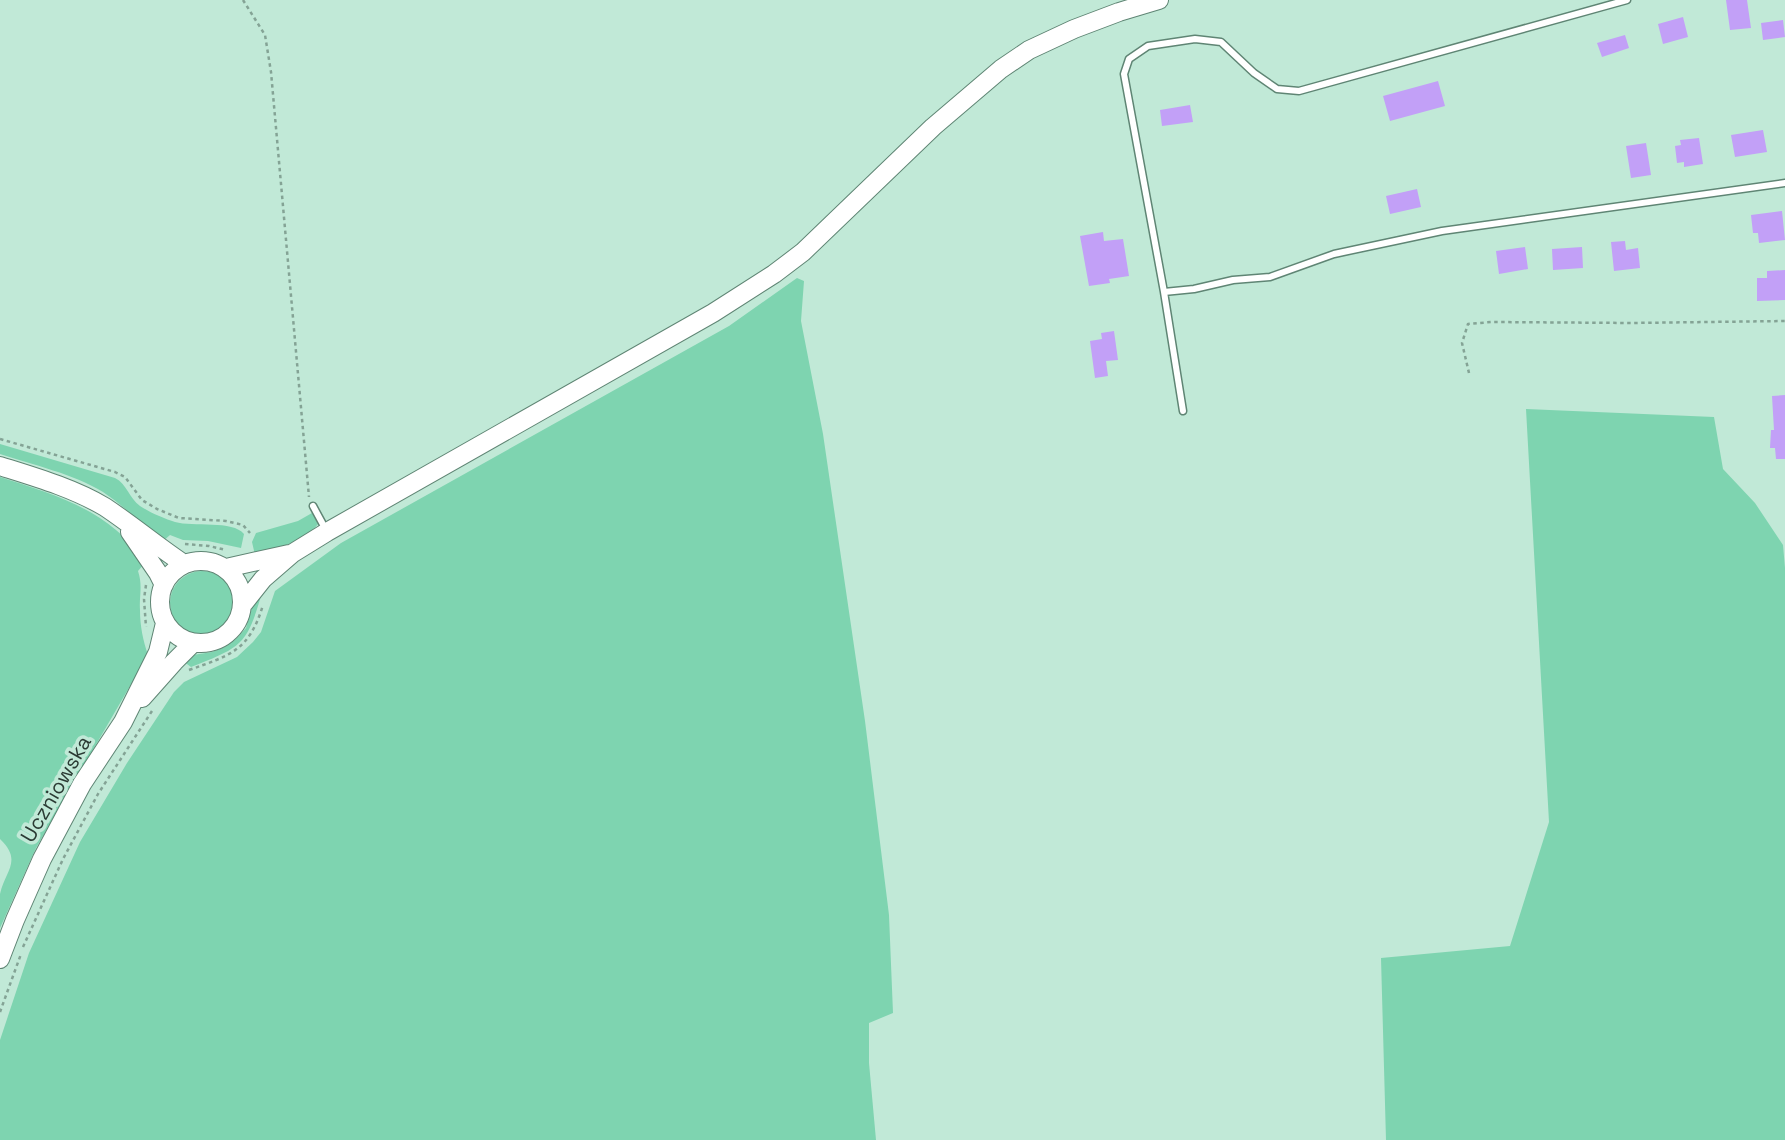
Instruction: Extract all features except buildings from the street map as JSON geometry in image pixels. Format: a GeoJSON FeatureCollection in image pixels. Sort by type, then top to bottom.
{"type":"FeatureCollection","features":[{"type":"Feature","properties":{"kind":"main road"},"geometry":{"type":"LineString","coordinates":[[244,603],[263,579],[293,553],[713,313],[774,274],[803,252],[933,127],[981,85],[1020,56],[1074,29],[1159,0]]}},
{"type":"Feature","properties":{"kind":"main road"},"geometry":{"type":"LineString","coordinates":[[0,466],[76,493],[105,508],[120,518],[157,556],[184,564],[203,561],[216,563],[293,553]]}},
{"type":"Feature","properties":{"kind":"main road"},"geometry":{"type":"LineString","coordinates":[[157,556],[158,573],[164,585]]}},
{"type":"Feature","properties":{"kind":"main road"},"geometry":{"type":"LineString","coordinates":[[184,564],[172,573],[164,585],[161,614],[171,631],[192,644],[202,645],[226,634],[236,625],[241,615],[244,603],[242,590],[229,560]]}},
{"type":"Feature","properties":{"kind":"main road","name":"Uczniowska"},"geometry":{"type":"LineString","coordinates":[[165,623],[166,657]]}},
{"type":"Feature","properties":{"kind":"main road","name":"Uczniowska"},"geometry":{"type":"LineString","coordinates":[[0,959],[42,859],[82,784],[166,657],[192,644]]}},
{"type":"Feature","properties":{"kind":"lane"},"geometry":{"type":"LineString","coordinates":[[1183,411],[1124,74],[1129,59],[1148,47],[1195,39],[1221,42],[1254,73],[1277,89],[1299,91],[1627,0]]}},
{"type":"Feature","properties":{"kind":"lane"},"geometry":{"type":"LineString","coordinates":[[1164,292],[1194,289],[1233,280],[1270,277],[1334,254],[1443,231],[1785,183]]}},
{"type":"Feature","properties":{"kind":"lane"},"geometry":{"type":"LineString","coordinates":[[313,506],[327,532]]}},
{"type":"Feature","properties":{"kind":"path"},"geometry":{"type":"LineString","coordinates":[[243,0],[265,35],[271,72],[308,495],[313,506]]}},
{"type":"Feature","properties":{"kind":"path"},"geometry":{"type":"LineString","coordinates":[[1469,373],[1462,343],[1468,324],[1785,321]]}},
{"type":"Feature","properties":{"kind":"path"},"geometry":{"type":"LineString","coordinates":[[0,439],[115,472],[125,477],[142,499],[179,518],[226,521],[243,525],[250,533]]}},
{"type":"Feature","properties":{"kind":"path"},"geometry":{"type":"LineString","coordinates":[[229,560],[209,546],[170,541],[144,571],[146,624],[150,645],[186,671],[238,649],[256,627],[268,588],[263,579]]}},
{"type":"Feature","properties":{"kind":"path"},"geometry":{"type":"LineString","coordinates":[[0,1012],[23,948],[63,859],[99,794],[152,712]]}},
{"type":"Feature","properties":{"kind":"green space"},"geometry":{"type":"Polygon","coordinates":[[[797,278],[804,281],[801,321],[823,434],[865,721],[889,915],[893,1013],[869,1023],[869,1063],[876,1140],[0,1140],[0,1040],[29,953],[80,842],[127,763],[174,692],[184,682],[237,657],[261,632],[275,591],[341,543],[729,326],[797,278]]]}},
{"type":"Feature","properties":{"kind":"green space"},"geometry":{"type":"Polygon","coordinates":[[[1526,409],[1714,417],[1723,469],[1755,503],[1783,545],[1785,1140],[1386,1140],[1381,958],[1510,946],[1549,822],[1526,409]]]}},
{"type":"Feature","properties":{"kind":"green space"},"geometry":{"type":"Polygon","coordinates":[[[0,444],[115,478],[140,506],[171,521],[222,525],[239,530],[244,534],[241,548],[208,541],[183,540],[170,535],[162,542],[103,492],[66,475],[0,454],[0,444]]]}},
{"type":"Feature","properties":{"kind":"green space"},"geometry":{"type":"Polygon","coordinates":[[[0,477],[75,504],[103,520],[127,542],[144,564],[138,571],[141,586],[141,627],[148,655],[36,848],[0,928],[0,894],[11,860],[7,847],[0,839],[0,477]]]}},
{"type":"Feature","properties":{"kind":"green space"},"geometry":{"type":"Polygon","coordinates":[[[312,513],[318,524],[313,530],[298,540],[255,555],[252,542],[256,533],[298,521],[312,513]]]}},
{"type":"Feature","properties":{"kind":"green space"},"geometry":{"type":"Polygon","coordinates":[[[202,571],[225,580],[234,603],[225,626],[202,635],[179,626],[170,603],[179,580],[202,571]]]}},
{"type":"Feature","properties":{"kind":"green space"},"geometry":{"type":"Polygon","coordinates":[[[263,589],[252,622],[241,641],[222,654],[191,667],[183,661],[193,655],[225,647],[236,639],[246,628],[253,604],[263,589]]]}}]}
